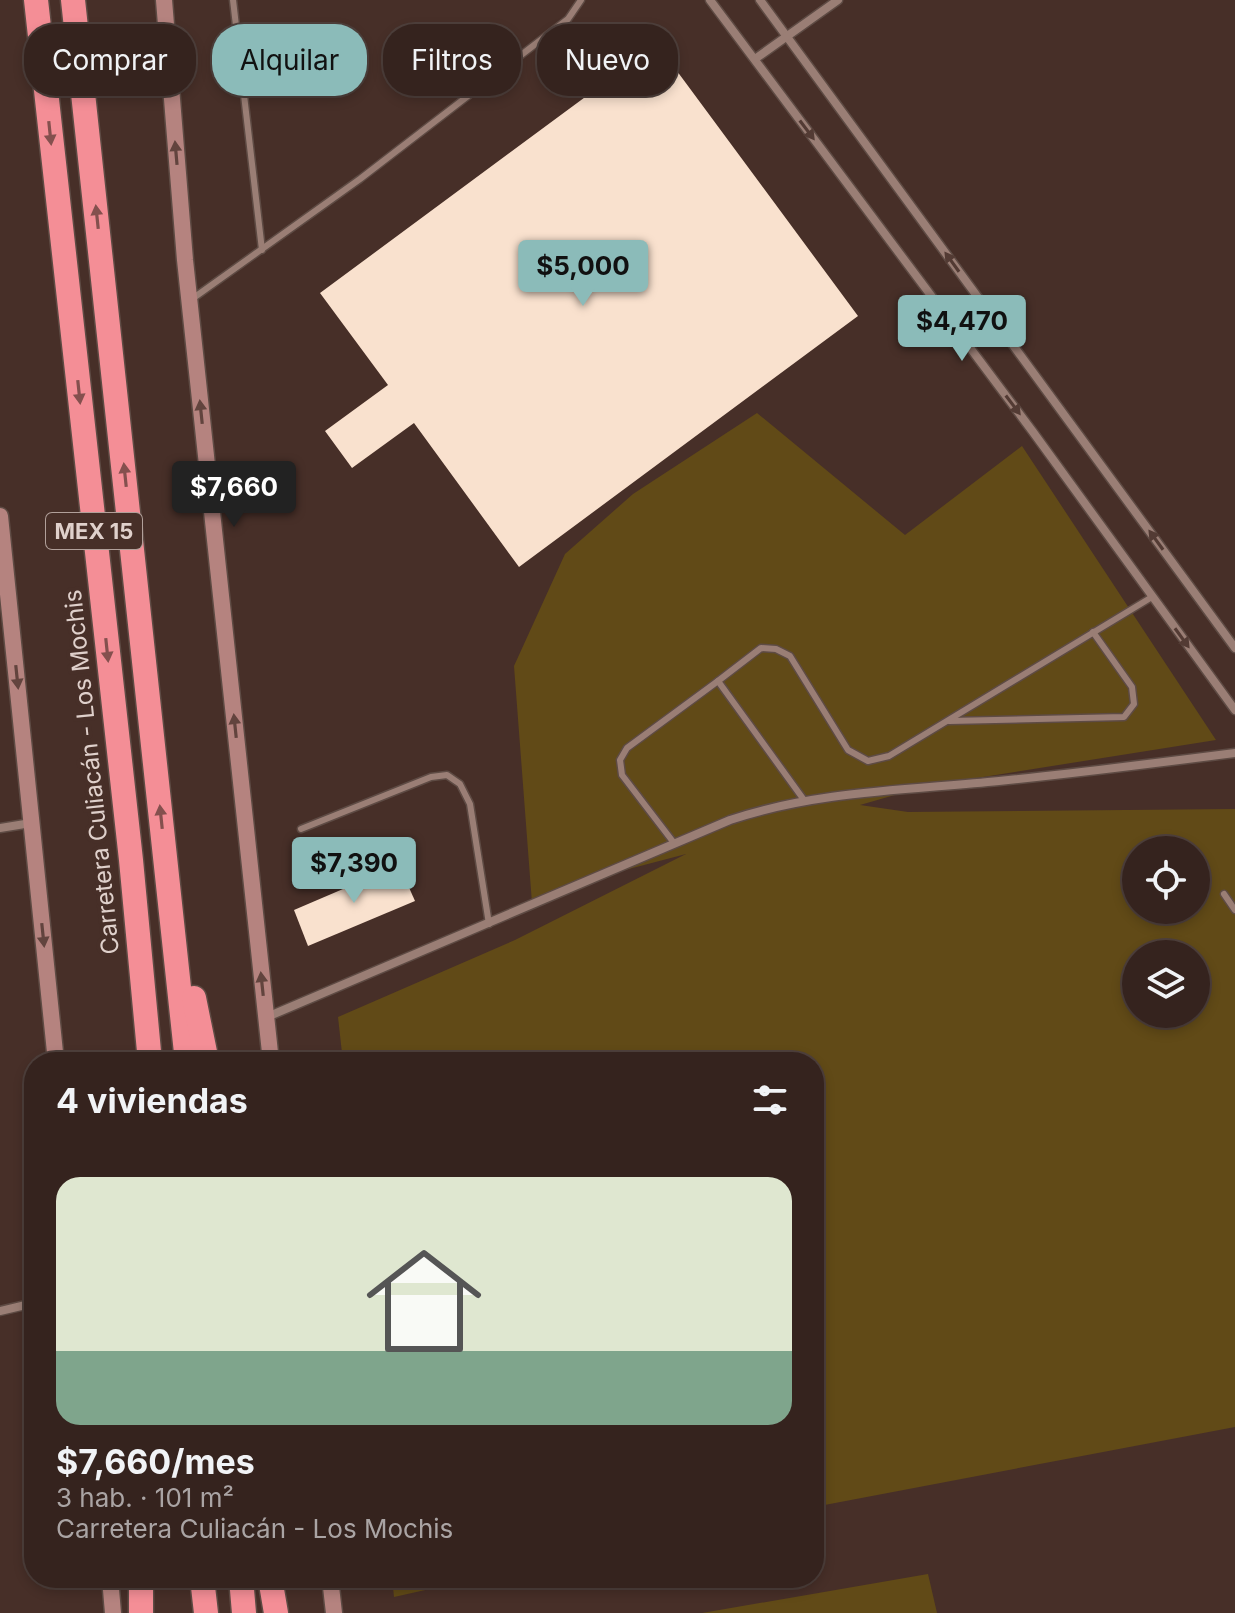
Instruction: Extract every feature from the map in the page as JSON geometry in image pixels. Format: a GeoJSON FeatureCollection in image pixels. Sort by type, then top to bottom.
{"type":"FeatureCollection","features":[{"type":"Feature","properties":{"kind":"highway","name":"Carretera Culiacán - Los Mochis"},"geometry":{"type":"LineString","coordinates":[[36,0],[131,860],[149,1052]]}},
{"type":"Feature","properties":{"kind":"highway","name":"MEX 15"},"geometry":{"type":"LineString","coordinates":[[73,0],[186,1052]]}},
{"type":"Feature","properties":{"kind":"highway"},"geometry":{"type":"LineString","coordinates":[[165,851],[205,1052]]}},
{"type":"Feature","properties":{"kind":"highway"},"geometry":{"type":"LineString","coordinates":[[131,860],[134,1052]]}},
{"type":"Feature","properties":{"kind":"highway"},"geometry":{"type":"LineString","coordinates":[[141,1588],[141,1613]]}},
{"type":"Feature","properties":{"kind":"highway"},"geometry":{"type":"LineString","coordinates":[[203,1588],[206,1613]]}},
{"type":"Feature","properties":{"kind":"highway"},"geometry":{"type":"LineString","coordinates":[[242,1588],[244,1613]]}},
{"type":"Feature","properties":{"kind":"highway"},"geometry":{"type":"LineString","coordinates":[[272,1588],[276,1613]]}},
{"type":"Feature","properties":{"kind":"main road"},"geometry":{"type":"LineString","coordinates":[[164,0],[189,301],[270,1052]]}},
{"type":"Feature","properties":{"kind":"main road"},"geometry":{"type":"LineString","coordinates":[[0,516],[55,1052]]}},
{"type":"Feature","properties":{"kind":"main road"},"geometry":{"type":"LineString","coordinates":[[111,1588],[113,1613]]}},
{"type":"Feature","properties":{"kind":"main road"},"geometry":{"type":"LineString","coordinates":[[331,1588],[334,1613]]}},
{"type":"Feature","properties":{"kind":"street"},"geometry":{"type":"LineString","coordinates":[[710,0],[1033,432],[1235,710]]}},
{"type":"Feature","properties":{"kind":"street"},"geometry":{"type":"LineString","coordinates":[[760,0],[1235,648]]}},
{"type":"Feature","properties":{"kind":"street"},"geometry":{"type":"LineString","coordinates":[[755,59],[838,0]]}},
{"type":"Feature","properties":{"kind":"street"},"geometry":{"type":"LineString","coordinates":[[266,1018],[674,843],[768,807],[804,800],[1002,781],[1235,753]]}},
{"type":"Feature","properties":{"kind":"street"},"geometry":{"type":"LineString","coordinates":[[0,828],[32,823]]}},
{"type":"Feature","properties":{"kind":"street"},"geometry":{"type":"LineString","coordinates":[[0,1311],[24,1305]]}},
{"type":"Feature","properties":{"kind":"lane"},"geometry":{"type":"LineString","coordinates":[[233,0],[262,250]]}},
{"type":"Feature","properties":{"kind":"lane"},"geometry":{"type":"LineString","coordinates":[[189,301],[360,179],[568,19],[581,0]]}},
{"type":"Feature","properties":{"kind":"lane"},"geometry":{"type":"LineString","coordinates":[[674,843],[622,775],[620,760],[627,748],[761,648],[776,649],[790,656],[848,750],[868,761],[889,756],[1152,597]]}},
{"type":"Feature","properties":{"kind":"lane"},"geometry":{"type":"LineString","coordinates":[[946,721],[1124,717],[1134,704],[1132,687],[1093,632]]}},
{"type":"Feature","properties":{"kind":"lane"},"geometry":{"type":"LineString","coordinates":[[718,681],[804,800]]}},
{"type":"Feature","properties":{"kind":"lane"},"geometry":{"type":"LineString","coordinates":[[301,829],[431,777],[447,775],[460,784],[470,804],[489,924]]}},
{"type":"Feature","properties":{"kind":"lane"},"geometry":{"type":"LineString","coordinates":[[1224,894],[1235,910]]}},
{"type":"Feature","properties":{"kind":"shaded area"},"geometry":{"type":"Polygon","coordinates":[[[757,413],[905,535],[1022,446],[1216,740],[926,786],[860,805],[908,812],[1235,809],[1235,1427],[824,1505],[824,1052],[342,1052],[338,1017],[515,940],[686,854],[583,881],[532,903],[514,666],[565,554],[633,494],[757,413]]]}},
{"type":"Feature","properties":{"kind":"shaded area"},"geometry":{"type":"Polygon","coordinates":[[[928,1574],[937,1613],[702,1613],[928,1574]]]}},
{"type":"Feature","properties":{"kind":"shaded area"},"geometry":{"type":"Polygon","coordinates":[[[393,1588],[434,1588],[394,1597],[393,1588]]]}},
{"type":"Feature","properties":{"kind":"building"},"geometry":{"type":"Polygon","coordinates":[[[678,72],[858,316],[519,567],[414,423],[352,468],[325,431],[388,385],[320,293],[587,96],[678,96],[678,72]]]}},
{"type":"Feature","properties":{"kind":"building"},"geometry":{"type":"Polygon","coordinates":[[[399,865],[415,901],[308,946],[294,910],[399,865]]]}}]}
